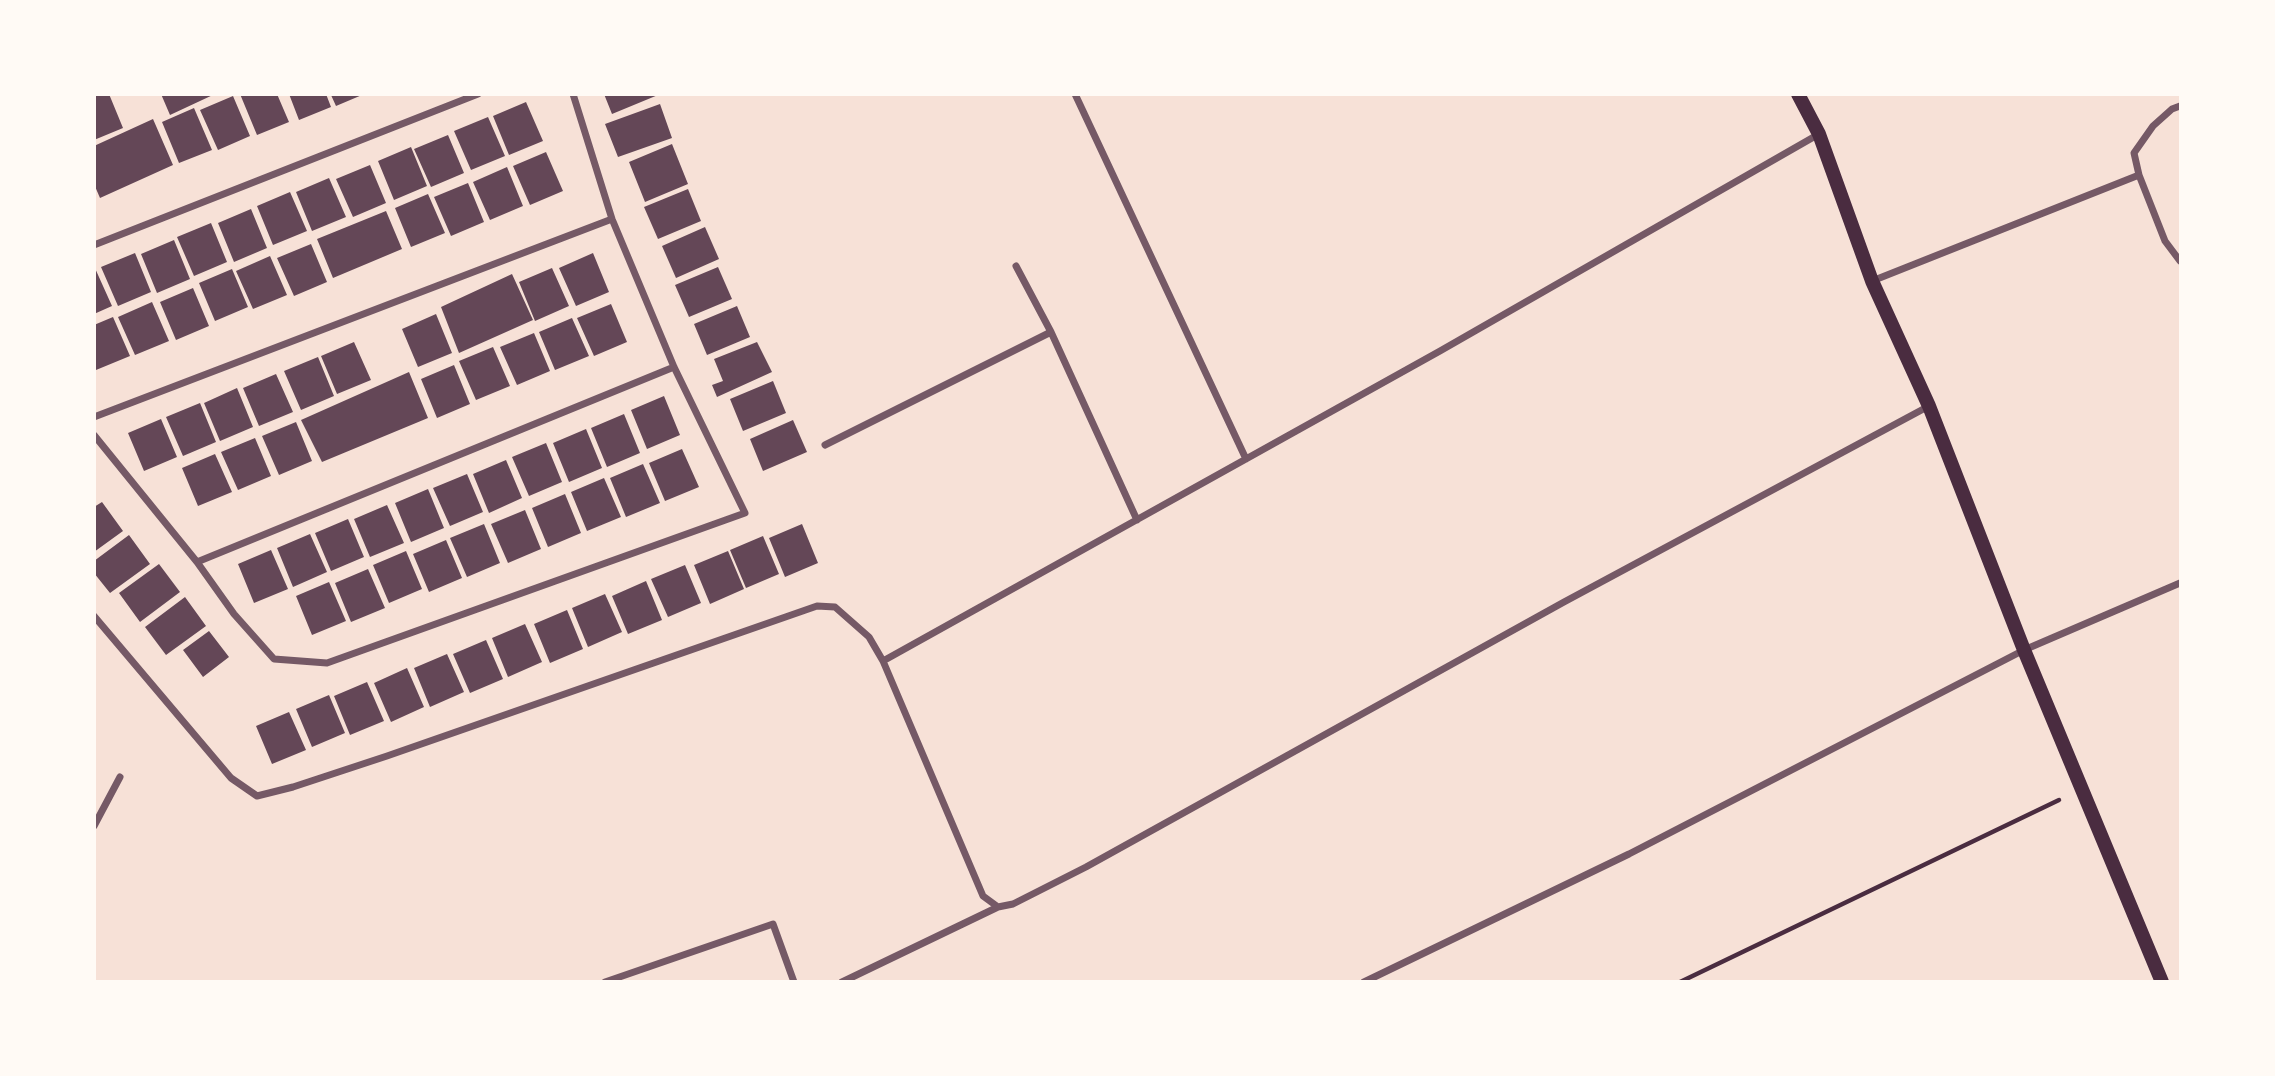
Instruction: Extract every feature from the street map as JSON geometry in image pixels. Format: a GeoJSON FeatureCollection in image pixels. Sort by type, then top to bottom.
{"type":"FeatureCollection","features":[{"type":"Feature","properties":{"kind":"main road"},"geometry":{"type":"LineString","coordinates":[[1798,94],[1819,134],[1872,281],[1928,406],[2024,650],[2162,982]]}},
{"type":"Feature","properties":{"kind":"street"},"geometry":{"type":"LineString","coordinates":[[94,245],[478,94]]}},
{"type":"Feature","properties":{"kind":"street"},"geometry":{"type":"LineString","coordinates":[[94,435],[197,562],[234,614],[274,659],[327,663],[745,513],[674,367],[612,219],[573,94]]}},
{"type":"Feature","properties":{"kind":"street"},"geometry":{"type":"LineString","coordinates":[[1075,94],[1246,459]]}},
{"type":"Feature","properties":{"kind":"street"},"geometry":{"type":"LineString","coordinates":[[2180,106],[2172,109],[2153,126],[2134,153],[2139,175],[2165,241],[2180,261]]}},
{"type":"Feature","properties":{"kind":"street"},"geometry":{"type":"LineString","coordinates":[[883,661],[1440,351],[1819,134]]}},
{"type":"Feature","properties":{"kind":"street"},"geometry":{"type":"LineString","coordinates":[[1872,281],[2139,175]]}},
{"type":"Feature","properties":{"kind":"street"},"geometry":{"type":"LineString","coordinates":[[94,417],[612,219]]}},
{"type":"Feature","properties":{"kind":"street"},"geometry":{"type":"LineString","coordinates":[[1016,266],[1051,332],[1137,520]]}},
{"type":"Feature","properties":{"kind":"street"},"geometry":{"type":"LineString","coordinates":[[825,445],[1051,332]]}},
{"type":"Feature","properties":{"kind":"street"},"geometry":{"type":"LineString","coordinates":[[197,562],[674,367]]}},
{"type":"Feature","properties":{"kind":"street"},"geometry":{"type":"LineString","coordinates":[[842,982],[998,907],[1013,904],[1086,867],[1564,602],[1928,406]]}},
{"type":"Feature","properties":{"kind":"street"},"geometry":{"type":"LineString","coordinates":[[1364,982],[1629,854],[2024,650],[2180,583]]}},
{"type":"Feature","properties":{"kind":"street"},"geometry":{"type":"LineString","coordinates":[[94,617],[231,778],[257,796],[364,764],[817,606],[835,607],[869,637],[883,661],[983,896],[998,907]]}},
{"type":"Feature","properties":{"kind":"street"},"geometry":{"type":"LineString","coordinates":[[94,826],[120,776]]}},
{"type":"Feature","properties":{"kind":"street"},"geometry":{"type":"LineString","coordinates":[[605,982],[773,924],[794,982]]}},
{"type":"Feature","properties":{"kind":"path"},"geometry":{"type":"LineString","coordinates":[[1680,982],[2082,789]]}},
{"type":"Feature","properties":{"kind":"building"},"geometry":{"type":"Polygon","coordinates":[[[94,94],[109,94],[123,128],[94,140],[94,94]]]}},
{"type":"Feature","properties":{"kind":"building"},"geometry":{"type":"Polygon","coordinates":[[[161,94],[215,94],[170,115],[161,94]]]}},
{"type":"Feature","properties":{"kind":"building"},"geometry":{"type":"Polygon","coordinates":[[[240,94],[277,94],[289,122],[257,135],[240,94]]]}},
{"type":"Feature","properties":{"kind":"building"},"geometry":{"type":"Polygon","coordinates":[[[289,94],[326,94],[331,107],[299,120],[289,94]]]}},
{"type":"Feature","properties":{"kind":"building"},"geometry":{"type":"Polygon","coordinates":[[[604,94],[658,94],[658,95],[612,114],[604,94]]]}},
{"type":"Feature","properties":{"kind":"building"},"geometry":{"type":"Polygon","coordinates":[[[331,95],[362,95],[336,106],[331,95]]]}},
{"type":"Feature","properties":{"kind":"building"},"geometry":{"type":"Polygon","coordinates":[[[233,96],[250,136],[218,150],[200,110],[233,96]]]}},
{"type":"Feature","properties":{"kind":"building"},"geometry":{"type":"Polygon","coordinates":[[[526,102],[543,141],[509,155],[493,116],[526,102]]]}},
{"type":"Feature","properties":{"kind":"building"},"geometry":{"type":"Polygon","coordinates":[[[660,104],[672,138],[618,157],[605,124],[660,104]]]}},
{"type":"Feature","properties":{"kind":"building"},"geometry":{"type":"Polygon","coordinates":[[[194,108],[212,150],[179,163],[162,122],[194,108]]]}},
{"type":"Feature","properties":{"kind":"building"},"geometry":{"type":"Polygon","coordinates":[[[488,117],[505,156],[471,170],[454,131],[488,117]]]}},
{"type":"Feature","properties":{"kind":"building"},"geometry":{"type":"Polygon","coordinates":[[[153,119],[173,165],[100,198],[94,184],[94,146],[153,119]]]}},
{"type":"Feature","properties":{"kind":"building"},"geometry":{"type":"Polygon","coordinates":[[[448,135],[464,173],[431,187],[414,149],[448,135]]]}},
{"type":"Feature","properties":{"kind":"building"},"geometry":{"type":"Polygon","coordinates":[[[672,144],[688,184],[645,202],[629,162],[672,144]]]}},
{"type":"Feature","properties":{"kind":"building"},"geometry":{"type":"Polygon","coordinates":[[[411,147],[427,186],[394,200],[378,161],[411,147]]]}},
{"type":"Feature","properties":{"kind":"building"},"geometry":{"type":"Polygon","coordinates":[[[546,152],[563,191],[530,205],[513,166],[546,152]]]}},
{"type":"Feature","properties":{"kind":"building"},"geometry":{"type":"Polygon","coordinates":[[[370,165],[386,203],[353,217],[336,179],[370,165]]]}},
{"type":"Feature","properties":{"kind":"building"},"geometry":{"type":"Polygon","coordinates":[[[507,167],[523,206],[490,220],[473,182],[507,167]]]}},
{"type":"Feature","properties":{"kind":"building"},"geometry":{"type":"Polygon","coordinates":[[[329,178],[346,217],[312,231],[296,192],[329,178]]]}},
{"type":"Feature","properties":{"kind":"building"},"geometry":{"type":"Polygon","coordinates":[[[468,183],[484,222],[451,236],[434,197],[468,183]]]}},
{"type":"Feature","properties":{"kind":"building"},"geometry":{"type":"Polygon","coordinates":[[[688,189],[701,221],[658,239],[644,207],[688,189]]]}},
{"type":"Feature","properties":{"kind":"building"},"geometry":{"type":"Polygon","coordinates":[[[290,192],[307,231],[273,245],[257,206],[290,192]]]}},
{"type":"Feature","properties":{"kind":"building"},"geometry":{"type":"Polygon","coordinates":[[[428,194],[445,233],[411,247],[395,208],[428,194]]]}},
{"type":"Feature","properties":{"kind":"building"},"geometry":{"type":"Polygon","coordinates":[[[251,209],[267,248],[234,262],[218,223],[251,209]]]}},
{"type":"Feature","properties":{"kind":"building"},"geometry":{"type":"Polygon","coordinates":[[[386,211],[402,249],[333,278],[317,239],[386,211]]]}},
{"type":"Feature","properties":{"kind":"building"},"geometry":{"type":"Polygon","coordinates":[[[211,223],[227,262],[194,276],[177,237],[211,223]]]}},
{"type":"Feature","properties":{"kind":"building"},"geometry":{"type":"Polygon","coordinates":[[[705,227],[719,259],[676,278],[662,246],[705,227]]]}},
{"type":"Feature","properties":{"kind":"building"},"geometry":{"type":"Polygon","coordinates":[[[174,240],[190,279],[157,293],[141,254],[174,240]]]}},
{"type":"Feature","properties":{"kind":"building"},"geometry":{"type":"Polygon","coordinates":[[[311,244],[327,282],[294,296],[277,258],[311,244]]]}},
{"type":"Feature","properties":{"kind":"building"},"geometry":{"type":"Polygon","coordinates":[[[135,253],[151,292],[118,306],[101,267],[135,253]]]}},
{"type":"Feature","properties":{"kind":"building"},"geometry":{"type":"Polygon","coordinates":[[[593,253],[609,292],[576,306],[559,268],[593,253]]]}},
{"type":"Feature","properties":{"kind":"building"},"geometry":{"type":"Polygon","coordinates":[[[270,256],[287,295],[253,309],[236,271],[270,256]]]}},
{"type":"Feature","properties":{"kind":"building"},"geometry":{"type":"Polygon","coordinates":[[[94,266],[112,306],[94,314],[94,266]]]}},
{"type":"Feature","properties":{"kind":"building"},"geometry":{"type":"Polygon","coordinates":[[[718,267],[732,299],[689,317],[675,285],[718,267]]]}},
{"type":"Feature","properties":{"kind":"building"},"geometry":{"type":"Polygon","coordinates":[[[552,268],[569,306],[535,321],[519,282],[552,268]]]}},
{"type":"Feature","properties":{"kind":"building"},"geometry":{"type":"Polygon","coordinates":[[[232,269],[248,307],[215,321],[199,283],[232,269]]]}},
{"type":"Feature","properties":{"kind":"building"},"geometry":{"type":"Polygon","coordinates":[[[512,274],[533,320],[459,353],[441,307],[512,274]]]}},
{"type":"Feature","properties":{"kind":"building"},"geometry":{"type":"Polygon","coordinates":[[[193,288],[209,326],[176,340],[160,302],[193,288]]]}},
{"type":"Feature","properties":{"kind":"building"},"geometry":{"type":"Polygon","coordinates":[[[152,302],[169,341],[135,355],[118,317],[152,302]]]}},
{"type":"Feature","properties":{"kind":"building"},"geometry":{"type":"Polygon","coordinates":[[[611,304],[627,342],[594,356],[577,318],[611,304]]]}},
{"type":"Feature","properties":{"kind":"building"},"geometry":{"type":"Polygon","coordinates":[[[737,306],[750,337],[707,355],[694,324],[737,306]]]}},
{"type":"Feature","properties":{"kind":"building"},"geometry":{"type":"Polygon","coordinates":[[[436,314],[452,353],[418,367],[402,329],[436,314]]]}},
{"type":"Feature","properties":{"kind":"building"},"geometry":{"type":"Polygon","coordinates":[[[113,317],[130,356],[96,370],[94,325],[113,317]]]}},
{"type":"Feature","properties":{"kind":"building"},"geometry":{"type":"Polygon","coordinates":[[[572,318],[589,356],[555,370],[539,332],[572,318]]]}},
{"type":"Feature","properties":{"kind":"building"},"geometry":{"type":"Polygon","coordinates":[[[534,333],[550,371],[517,385],[500,347],[534,333]]]}},
{"type":"Feature","properties":{"kind":"building"},"geometry":{"type":"Polygon","coordinates":[[[354,342],[371,380],[337,394],[321,356],[354,342]]]}},
{"type":"Feature","properties":{"kind":"building"},"geometry":{"type":"Polygon","coordinates":[[[757,342],[772,372],[717,397],[712,385],[723,381],[714,359],[757,342]]]}},
{"type":"Feature","properties":{"kind":"building"},"geometry":{"type":"Polygon","coordinates":[[[493,347],[510,386],[476,400],[459,361],[493,347]]]}},
{"type":"Feature","properties":{"kind":"building"},"geometry":{"type":"Polygon","coordinates":[[[318,357],[334,396],[301,410],[284,371],[318,357]]]}},
{"type":"Feature","properties":{"kind":"building"},"geometry":{"type":"Polygon","coordinates":[[[454,365],[470,404],[437,418],[421,379],[454,365]]]}},
{"type":"Feature","properties":{"kind":"building"},"geometry":{"type":"Polygon","coordinates":[[[409,372],[428,418],[322,462],[301,420],[409,372]]]}},
{"type":"Feature","properties":{"kind":"building"},"geometry":{"type":"Polygon","coordinates":[[[276,374],[293,412],[259,426],[243,388],[276,374]]]}},
{"type":"Feature","properties":{"kind":"building"},"geometry":{"type":"Polygon","coordinates":[[[773,381],[786,413],[743,431],[730,399],[773,381]]]}},
{"type":"Feature","properties":{"kind":"building"},"geometry":{"type":"Polygon","coordinates":[[[237,388],[253,427],[220,441],[204,403],[237,388]]]}},
{"type":"Feature","properties":{"kind":"building"},"geometry":{"type":"Polygon","coordinates":[[[664,396],[680,435],[647,449],[631,410],[664,396]]]}},
{"type":"Feature","properties":{"kind":"building"},"geometry":{"type":"Polygon","coordinates":[[[200,403],[216,442],[183,456],[166,417],[200,403]]]}},
{"type":"Feature","properties":{"kind":"building"},"geometry":{"type":"Polygon","coordinates":[[[624,414],[640,453],[607,467],[591,428],[624,414]]]}},
{"type":"Feature","properties":{"kind":"building"},"geometry":{"type":"Polygon","coordinates":[[[161,419],[177,457],[144,471],[128,433],[161,419]]]}},
{"type":"Feature","properties":{"kind":"building"},"geometry":{"type":"Polygon","coordinates":[[[793,420],[807,452],[763,471],[750,439],[793,420]]]}},
{"type":"Feature","properties":{"kind":"building"},"geometry":{"type":"Polygon","coordinates":[[[296,422],[312,461],[279,475],[262,436],[296,422]]]}},
{"type":"Feature","properties":{"kind":"building"},"geometry":{"type":"Polygon","coordinates":[[[586,429],[602,468],[569,482],[553,443],[586,429]]]}},
{"type":"Feature","properties":{"kind":"building"},"geometry":{"type":"Polygon","coordinates":[[[255,438],[271,476],[238,490],[221,452],[255,438]]]}},
{"type":"Feature","properties":{"kind":"building"},"geometry":{"type":"Polygon","coordinates":[[[546,443],[562,482],[529,496],[512,457],[546,443]]]}},
{"type":"Feature","properties":{"kind":"building"},"geometry":{"type":"Polygon","coordinates":[[[682,449],[699,487],[665,501],[649,463],[682,449]]]}},
{"type":"Feature","properties":{"kind":"building"},"geometry":{"type":"Polygon","coordinates":[[[215,454],[232,492],[198,506],[182,468],[215,454]]]}},
{"type":"Feature","properties":{"kind":"building"},"geometry":{"type":"Polygon","coordinates":[[[506,460],[522,498],[489,513],[473,474],[506,460]]]}},
{"type":"Feature","properties":{"kind":"building"},"geometry":{"type":"Polygon","coordinates":[[[643,464],[660,503],[626,517],[610,478],[643,464]]]}},
{"type":"Feature","properties":{"kind":"building"},"geometry":{"type":"Polygon","coordinates":[[[467,474],[483,512],[450,526],[433,488],[467,474]]]}},
{"type":"Feature","properties":{"kind":"building"},"geometry":{"type":"Polygon","coordinates":[[[604,478],[621,517],[587,531],[571,492],[604,478]]]}},
{"type":"Feature","properties":{"kind":"building"},"geometry":{"type":"Polygon","coordinates":[[[428,489],[444,528],[411,542],[395,503],[428,489]]]}},
{"type":"Feature","properties":{"kind":"building"},"geometry":{"type":"Polygon","coordinates":[[[565,494],[581,533],[548,547],[532,508],[565,494]]]}},
{"type":"Feature","properties":{"kind":"building"},"geometry":{"type":"Polygon","coordinates":[[[102,502],[123,531],[94,552],[94,507],[102,502]]]}},
{"type":"Feature","properties":{"kind":"building"},"geometry":{"type":"Polygon","coordinates":[[[387,505],[404,543],[370,557],[354,519],[387,505]]]}},
{"type":"Feature","properties":{"kind":"building"},"geometry":{"type":"Polygon","coordinates":[[[525,510],[541,549],[508,563],[491,524],[525,510]]]}},
{"type":"Feature","properties":{"kind":"building"},"geometry":{"type":"Polygon","coordinates":[[[348,519],[364,557],[331,571],[315,533],[348,519]]]}},
{"type":"Feature","properties":{"kind":"building"},"geometry":{"type":"Polygon","coordinates":[[[484,524],[500,563],[467,577],[450,538],[484,524]]]}},
{"type":"Feature","properties":{"kind":"building"},"geometry":{"type":"Polygon","coordinates":[[[802,524],[818,563],[785,577],[769,538],[802,524]]]}},
{"type":"Feature","properties":{"kind":"building"},"geometry":{"type":"Polygon","coordinates":[[[310,534],[327,572],[293,587],[277,548],[310,534]]]}},
{"type":"Feature","properties":{"kind":"building"},"geometry":{"type":"Polygon","coordinates":[[[129,535],[150,564],[110,593],[94,573],[94,561],[129,535]]]}},
{"type":"Feature","properties":{"kind":"building"},"geometry":{"type":"Polygon","coordinates":[[[763,536],[779,574],[746,588],[730,550],[763,536]]]}},
{"type":"Feature","properties":{"kind":"building"},"geometry":{"type":"Polygon","coordinates":[[[446,540],[462,578],[429,592],[413,554],[446,540]]]}},
{"type":"Feature","properties":{"kind":"building"},"geometry":{"type":"Polygon","coordinates":[[[271,550],[288,589],[254,603],[238,564],[271,550]]]}},
{"type":"Feature","properties":{"kind":"building"},"geometry":{"type":"Polygon","coordinates":[[[406,551],[422,589],[389,603],[373,565],[406,551]]]}},
{"type":"Feature","properties":{"kind":"building"},"geometry":{"type":"Polygon","coordinates":[[[728,551],[744,589],[710,604],[694,565],[728,551]]]}},
{"type":"Feature","properties":{"kind":"building"},"geometry":{"type":"Polygon","coordinates":[[[159,564],[180,592],[140,622],[119,593],[159,564]]]}},
{"type":"Feature","properties":{"kind":"building"},"geometry":{"type":"Polygon","coordinates":[[[685,565],[701,603],[668,617],[651,579],[685,565]]]}},
{"type":"Feature","properties":{"kind":"building"},"geometry":{"type":"Polygon","coordinates":[[[368,569],[385,608],[351,622],[335,583],[368,569]]]}},
{"type":"Feature","properties":{"kind":"building"},"geometry":{"type":"Polygon","coordinates":[[[646,581],[662,620],[628,634],[612,596],[646,581]]]}},
{"type":"Feature","properties":{"kind":"building"},"geometry":{"type":"Polygon","coordinates":[[[329,582],[346,621],[312,635],[296,596],[329,582]]]}},
{"type":"Feature","properties":{"kind":"building"},"geometry":{"type":"Polygon","coordinates":[[[605,594],[622,632],[588,647],[572,608],[605,594]]]}},
{"type":"Feature","properties":{"kind":"building"},"geometry":{"type":"Polygon","coordinates":[[[185,597],[206,626],[166,655],[145,627],[185,597]]]}},
{"type":"Feature","properties":{"kind":"building"},"geometry":{"type":"Polygon","coordinates":[[[567,610],[583,649],[550,663],[534,624],[567,610]]]}},
{"type":"Feature","properties":{"kind":"building"},"geometry":{"type":"Polygon","coordinates":[[[525,624],[542,662],[508,677],[492,638],[525,624]]]}},
{"type":"Feature","properties":{"kind":"building"},"geometry":{"type":"Polygon","coordinates":[[[209,631],[229,657],[203,677],[183,650],[209,631]]]}},
{"type":"Feature","properties":{"kind":"building"},"geometry":{"type":"Polygon","coordinates":[[[486,640],[503,679],[470,693],[453,654],[486,640]]]}},
{"type":"Feature","properties":{"kind":"building"},"geometry":{"type":"Polygon","coordinates":[[[447,654],[464,692],[430,707],[414,668],[447,654]]]}},
{"type":"Feature","properties":{"kind":"building"},"geometry":{"type":"Polygon","coordinates":[[[407,668],[424,707],[391,722],[374,683],[407,668]]]}},
{"type":"Feature","properties":{"kind":"building"},"geometry":{"type":"Polygon","coordinates":[[[367,682],[384,721],[350,735],[334,696],[367,682]]]}},
{"type":"Feature","properties":{"kind":"building"},"geometry":{"type":"Polygon","coordinates":[[[329,695],[345,733],[312,747],[296,709],[329,695]]]}},
{"type":"Feature","properties":{"kind":"building"},"geometry":{"type":"Polygon","coordinates":[[[289,712],[306,750],[272,764],[256,726],[289,712]]]}}]}
